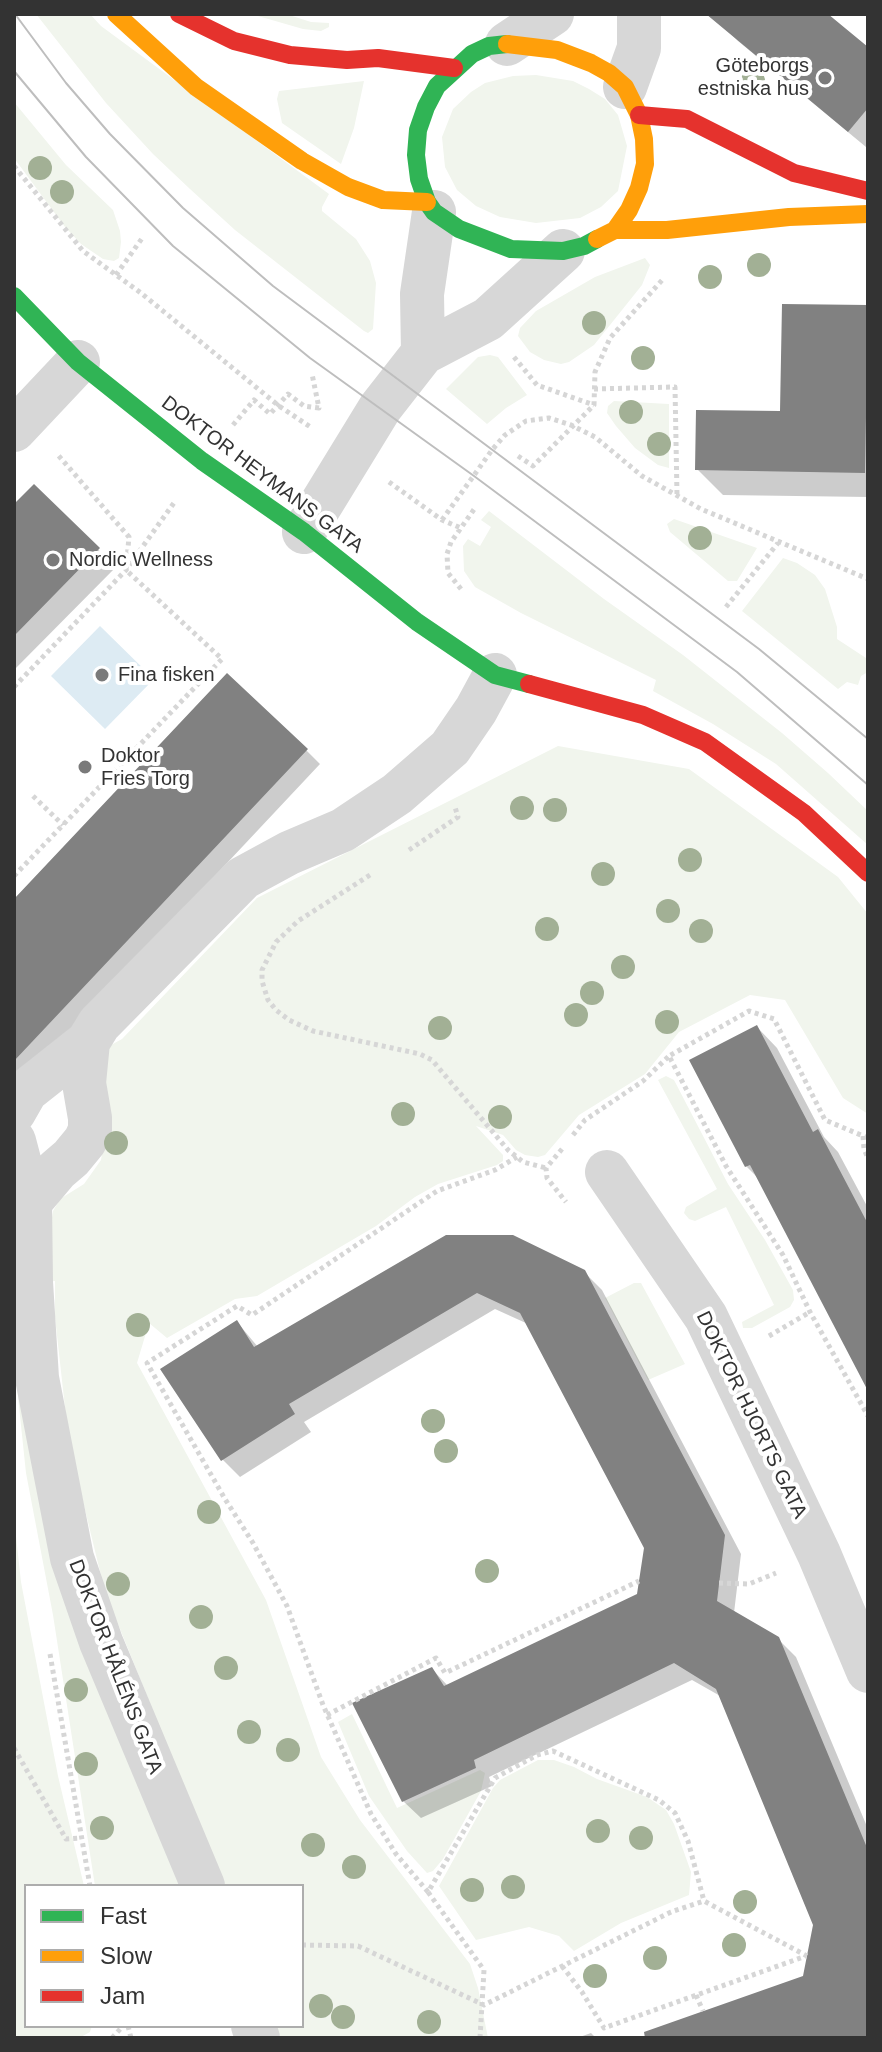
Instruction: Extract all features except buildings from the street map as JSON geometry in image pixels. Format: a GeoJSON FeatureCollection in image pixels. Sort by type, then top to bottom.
{"type":"FeatureCollection","features":[{"type":"Feature","properties":{"kind":"street"},"geometry":{"type":"LineString","coordinates":[[116,14],[196,87],[302,161],[348,187],[383,200],[431,207]]}},
{"type":"Feature","properties":{"kind":"street"},"geometry":{"type":"LineString","coordinates":[[179,14],[234,41],[290,55],[347,60],[378,58],[454,68]]}},
{"type":"Feature","properties":{"kind":"street"},"geometry":{"type":"LineString","coordinates":[[507,44],[552,14]]}},
{"type":"Feature","properties":{"kind":"street"},"geometry":{"type":"LineString","coordinates":[[632,101],[639,48],[639,14]]}},
{"type":"Feature","properties":{"kind":"street"},"geometry":{"type":"LineString","coordinates":[[615,230],[629,210],[645,164],[644,139],[632,101],[609,73],[557,50],[507,44],[489,46],[472,54],[437,86],[418,130],[416,155],[419,179],[431,207],[459,229],[511,249],[563,251],[584,246],[615,230],[667,230],[789,217],[868,214]]}},
{"type":"Feature","properties":{"kind":"street"},"geometry":{"type":"LineString","coordinates":[[632,101],[687,119],[794,173],[868,191]]}},
{"type":"Feature","properties":{"kind":"street"},"geometry":{"type":"LineString","coordinates":[[423,353],[422,294],[431,207]]}},
{"type":"Feature","properties":{"kind":"street"},"geometry":{"type":"LineString","coordinates":[[304,532],[380,408],[423,353],[488,319],[563,251]]}},
{"type":"Feature","properties":{"kind":"street","name":"DOKTOR HEYMANS GATA"},"geometry":{"type":"LineString","coordinates":[[14,296],[78,362],[202,461],[304,532],[417,622],[495,675],[643,715],[705,742],[804,813],[868,873]]}},
{"type":"Feature","properties":{"kind":"street"},"geometry":{"type":"LineString","coordinates":[[14,430],[78,362]]}},
{"type":"Feature","properties":{"kind":"street"},"geometry":{"type":"LineString","coordinates":[[14,1112],[26,1091],[88,1042],[99,1024],[243,878],[289,853],[343,830],[397,794],[450,748],[495,675]]}},
{"type":"Feature","properties":{"kind":"street"},"geometry":{"type":"LineString","coordinates":[[30,1202],[71,1158],[90,1130],[84,1083],[88,1042]]}},
{"type":"Feature","properties":{"kind":"street","name":"DOKTOR HÅLÉNS GATA"},"geometry":{"type":"LineString","coordinates":[[14,1141],[30,1202],[37,1378],[72,1558],[101,1642],[202,1884]]}},
{"type":"Feature","properties":{"kind":"street","name":"DOKTOR HJORTS GATA"},"geometry":{"type":"LineString","coordinates":[[607,1172],[706,1317],[819,1554],[868,1671]]}},
{"type":"Feature","properties":{"kind":"path"},"geometry":{"type":"LineString","coordinates":[[14,166],[74,242],[279,406],[442,520],[461,528]]}},
{"type":"Feature","properties":{"kind":"path"},"geometry":{"type":"LineString","coordinates":[[116,275],[143,237]]}},
{"type":"Feature","properties":{"kind":"path"},"geometry":{"type":"LineString","coordinates":[[518,456],[533,466],[594,405],[595,372],[610,338],[669,273]]}},
{"type":"Feature","properties":{"kind":"path"},"geometry":{"type":"LineString","coordinates":[[511,353],[537,385],[594,405]]}},
{"type":"Feature","properties":{"kind":"path"},"geometry":{"type":"LineString","coordinates":[[312,374],[319,408]]}},
{"type":"Feature","properties":{"kind":"path"},"geometry":{"type":"LineString","coordinates":[[594,389],[675,387],[677,496]]}},
{"type":"Feature","properties":{"kind":"path"},"geometry":{"type":"LineString","coordinates":[[442,520],[505,435],[526,421],[549,418],[595,437],[642,476],[677,496],[778,543],[868,579]]}},
{"type":"Feature","properties":{"kind":"path"},"geometry":{"type":"LineString","coordinates":[[58,454],[129,537],[126,570]]}},
{"type":"Feature","properties":{"kind":"path"},"geometry":{"type":"LineString","coordinates":[[452,580],[447,567],[447,554],[451,542],[475,508]]}},
{"type":"Feature","properties":{"kind":"path"},"geometry":{"type":"LineString","coordinates":[[14,687],[126,570],[168,512]]}},
{"type":"Feature","properties":{"kind":"path"},"geometry":{"type":"LineString","coordinates":[[726,607],[778,543]]}},
{"type":"Feature","properties":{"kind":"path"},"geometry":{"type":"LineString","coordinates":[[14,876],[222,659],[126,570]]}},
{"type":"Feature","properties":{"kind":"path"},"geometry":{"type":"LineString","coordinates":[[397,857],[458,817],[438,756]]}},
{"type":"Feature","properties":{"kind":"path"},"geometry":{"type":"LineString","coordinates":[[33,796],[63,825]]}},
{"type":"Feature","properties":{"kind":"path"},"geometry":{"type":"LineString","coordinates":[[373,873],[298,921],[276,942],[262,970],[268,1000],[289,1020],[313,1031],[420,1054],[432,1060],[496,1137],[517,1157],[523,1162],[546,1168]]}},
{"type":"Feature","properties":{"kind":"path"},"geometry":{"type":"LineString","coordinates":[[868,1158],[864,1149],[866,1137],[825,1120],[774,1019],[749,1011],[669,1056],[726,1166],[783,1255],[810,1312],[868,1416]]}},
{"type":"Feature","properties":{"kind":"path"},"geometry":{"type":"LineString","coordinates":[[480,2038],[484,1970],[428,1892],[396,1854],[371,1814],[327,1715],[287,1606],[147,1363],[237,1306],[252,1315],[437,1191],[495,1170],[517,1157]]}},
{"type":"Feature","properties":{"kind":"path"},"geometry":{"type":"LineString","coordinates":[[719,1583],[749,1584],[819,1554]]}},
{"type":"Feature","properties":{"kind":"path"},"geometry":{"type":"LineString","coordinates":[[327,1715],[436,1658],[445,1673],[639,1581]]}},
{"type":"Feature","properties":{"kind":"path"},"geometry":{"type":"LineString","coordinates":[[14,1748],[66,1839],[80,1838]]}},
{"type":"Feature","properties":{"kind":"path"},"geometry":{"type":"LineString","coordinates":[[428,1892],[495,1778],[537,1755],[553,1751],[659,1800],[675,1813],[688,1841],[704,1901]]}},
{"type":"Feature","properties":{"kind":"path"},"geometry":{"type":"LineString","coordinates":[[484,2005],[562,1966],[671,1912],[704,1901],[807,1956],[604,2028],[562,1966]]}},
{"type":"Feature","properties":{"kind":"path"},"geometry":{"type":"LineString","coordinates":[[304,1945],[358,1946],[484,2005]]}},
{"type":"Feature","properties":{"kind":"path"},"geometry":{"type":"LineString","coordinates":[[696,1995],[703,2011]]}},
{"type":"Feature","properties":{"kind":"shaded area"},"geometry":{"type":"Polygon","coordinates":[[[36,14],[90,14],[101,26],[329,194],[322,211],[356,239],[370,261],[376,283],[373,329],[368,333],[364,331],[235,230],[190,189],[106,103],[36,14]]]}},
{"type":"Feature","properties":{"kind":"shaded area"},"geometry":{"type":"Polygon","coordinates":[[[251,14],[286,14],[311,22],[329,23],[329,27],[321,31],[303,29],[251,14]]]}},
{"type":"Feature","properties":{"kind":"shaded area"},"geometry":{"type":"Polygon","coordinates":[[[536,75],[573,81],[605,99],[618,115],[627,146],[618,191],[601,207],[580,218],[536,223],[500,217],[476,206],[457,190],[445,167],[442,137],[453,109],[485,83],[513,76],[536,75]]]}},
{"type":"Feature","properties":{"kind":"shaded area"},"geometry":{"type":"Polygon","coordinates":[[[364,81],[354,128],[341,164],[282,123],[277,99],[279,91],[364,81]]]}},
{"type":"Feature","properties":{"kind":"shaded area"},"geometry":{"type":"Polygon","coordinates":[[[14,102],[66,165],[113,210],[120,231],[119,258],[114,261],[103,259],[81,244],[14,158],[14,102]]]}},
{"type":"Feature","properties":{"kind":"shaded area"},"geometry":{"type":"Polygon","coordinates":[[[645,258],[650,265],[642,285],[594,345],[569,362],[561,364],[544,360],[530,352],[518,336],[520,328],[536,311],[595,277],[645,258]]]}},
{"type":"Feature","properties":{"kind":"shaded area"},"geometry":{"type":"Polygon","coordinates":[[[478,357],[498,357],[527,395],[487,424],[446,389],[478,357]]]}},
{"type":"Feature","properties":{"kind":"shaded area"},"geometry":{"type":"Polygon","coordinates":[[[614,401],[669,404],[669,468],[658,465],[635,448],[616,426],[607,413],[608,406],[614,401]]]}},
{"type":"Feature","properties":{"kind":"shaded area"},"geometry":{"type":"Polygon","coordinates":[[[489,511],[683,655],[828,773],[868,811],[868,845],[776,764],[653,691],[656,680],[475,587],[464,571],[463,546],[468,539],[480,546],[491,527],[481,520],[489,511]]]}},
{"type":"Feature","properties":{"kind":"shaded area"},"geometry":{"type":"Polygon","coordinates":[[[674,519],[757,548],[737,581],[728,581],[670,532],[667,524],[674,519]]]}},
{"type":"Feature","properties":{"kind":"shaded area"},"geometry":{"type":"Polygon","coordinates":[[[783,558],[815,575],[825,589],[837,627],[837,639],[866,658],[868,672],[861,676],[858,685],[847,682],[838,689],[742,611],[783,558]]]}},
{"type":"Feature","properties":{"kind":"shaded area"},"geometry":{"type":"Polygon","coordinates":[[[100,626],[154,679],[105,729],[51,676],[100,626]]]}},
{"type":"Feature","properties":{"kind":"shaded area"},"geometry":{"type":"Polygon","coordinates":[[[558,746],[689,769],[838,877],[868,914],[868,1114],[843,1098],[785,1000],[750,995],[679,1032],[645,1074],[579,1115],[545,1155],[525,1155],[503,1135],[476,1126],[503,1155],[503,1161],[497,1165],[438,1184],[376,1226],[257,1296],[235,1299],[167,1338],[149,1323],[137,1363],[266,1600],[321,1757],[360,1820],[470,1964],[488,2038],[281,2038],[277,2028],[304,2028],[304,1884],[223,1884],[105,1592],[69,1444],[55,1317],[55,1281],[46,1282],[47,1247],[53,1211],[60,1199],[84,1184],[101,1160],[106,1127],[106,1054],[111,1045],[122,1039],[257,898],[558,746]]]}},
{"type":"Feature","properties":{"kind":"shaded area"},"geometry":{"type":"Polygon","coordinates":[[[666,1076],[674,1080],[728,1184],[793,1290],[794,1300],[790,1307],[752,1328],[743,1328],[742,1322],[774,1305],[726,1207],[695,1221],[684,1213],[686,1207],[717,1189],[658,1080],[666,1076]]]}},
{"type":"Feature","properties":{"kind":"shaded area"},"geometry":{"type":"Polygon","coordinates":[[[634,1283],[641,1283],[685,1364],[648,1380],[605,1298],[634,1283]]]}},
{"type":"Feature","properties":{"kind":"shaded area"},"geometry":{"type":"Polygon","coordinates":[[[14,1359],[180,1884],[95,1884],[53,1615],[26,1473],[14,1359]]]}},
{"type":"Feature","properties":{"kind":"shaded area"},"geometry":{"type":"Polygon","coordinates":[[[14,1518],[21,1582],[58,1776],[84,1884],[24,1884],[24,2028],[91,2028],[79,2038],[14,2038],[14,1518]]]}},
{"type":"Feature","properties":{"kind":"shaded area"},"geometry":{"type":"Polygon","coordinates":[[[352,1714],[397,1808],[480,1770],[485,1773],[481,1791],[443,1859],[433,1871],[427,1873],[407,1851],[369,1796],[338,1722],[352,1714]]]}},
{"type":"Feature","properties":{"kind":"shaded area"},"geometry":{"type":"Polygon","coordinates":[[[538,1760],[554,1760],[574,1767],[647,1797],[666,1810],[691,1872],[689,1895],[621,1923],[574,1951],[559,1936],[529,1927],[476,1940],[439,1886],[493,1788],[500,1780],[538,1760]]]}},
{"type":"Feature","properties":{"kind":"tram line"},"geometry":{"type":"LineString","coordinates":[[15,14],[66,83],[110,134],[183,208],[273,286],[759,649],[868,739]]}},
{"type":"Feature","properties":{"kind":"tram line"},"geometry":{"type":"LineString","coordinates":[[14,71],[86,157],[173,246],[310,358],[737,672],[868,785]]}},
{"type":"Feature","properties":{"kind":"traffic: fast"},"geometry":{"type":"LineString","coordinates":[[507,44],[489,46],[472,54],[437,86],[426,107],[418,130],[416,155],[419,179],[427,202],[434,212],[459,229],[511,249],[563,251],[597,239]]}},
{"type":"Feature","properties":{"kind":"traffic: fast"},"geometry":{"type":"LineString","coordinates":[[14,296],[78,362],[202,461],[304,532],[417,622],[495,675],[529,684]]}},
{"type":"Feature","properties":{"kind":"traffic: slow"},"geometry":{"type":"LineString","coordinates":[[116,14],[196,87],[302,161],[348,187],[383,200],[427,202]]}},
{"type":"Feature","properties":{"kind":"traffic: slow"},"geometry":{"type":"LineString","coordinates":[[507,44],[557,50],[591,63],[625,87],[639,115],[645,164],[639,188],[615,230],[597,239]]}},
{"type":"Feature","properties":{"kind":"traffic: slow"},"geometry":{"type":"LineString","coordinates":[[615,230],[667,230],[789,217],[868,214]]}},
{"type":"Feature","properties":{"kind":"traffic: jam"},"geometry":{"type":"LineString","coordinates":[[179,14],[234,41],[290,55],[347,60],[378,58],[454,68]]}},
{"type":"Feature","properties":{"kind":"traffic: jam"},"geometry":{"type":"LineString","coordinates":[[639,115],[687,119],[794,173],[868,191]]}},
{"type":"Feature","properties":{"kind":"traffic: jam"},"geometry":{"type":"LineString","coordinates":[[529,684],[643,715],[705,742],[804,813],[868,873]]}},
{"type":"Feature","properties":{"kind":"place","name":"Göteborgs estniska hus"},"geometry":{"type":"Point","coordinates":[825,78]}},
{"type":"Feature","properties":{"kind":"place","name":"Nordic Wellness"},"geometry":{"type":"Point","coordinates":[53,560]}},
{"type":"Feature","properties":{"kind":"place","name":"Fina fisken"},"geometry":{"type":"Point","coordinates":[102,675]}},
{"type":"Feature","properties":{"kind":"place","name":"Doktor Fries Torg"},"geometry":{"type":"Point","coordinates":[85,767]}}]}
